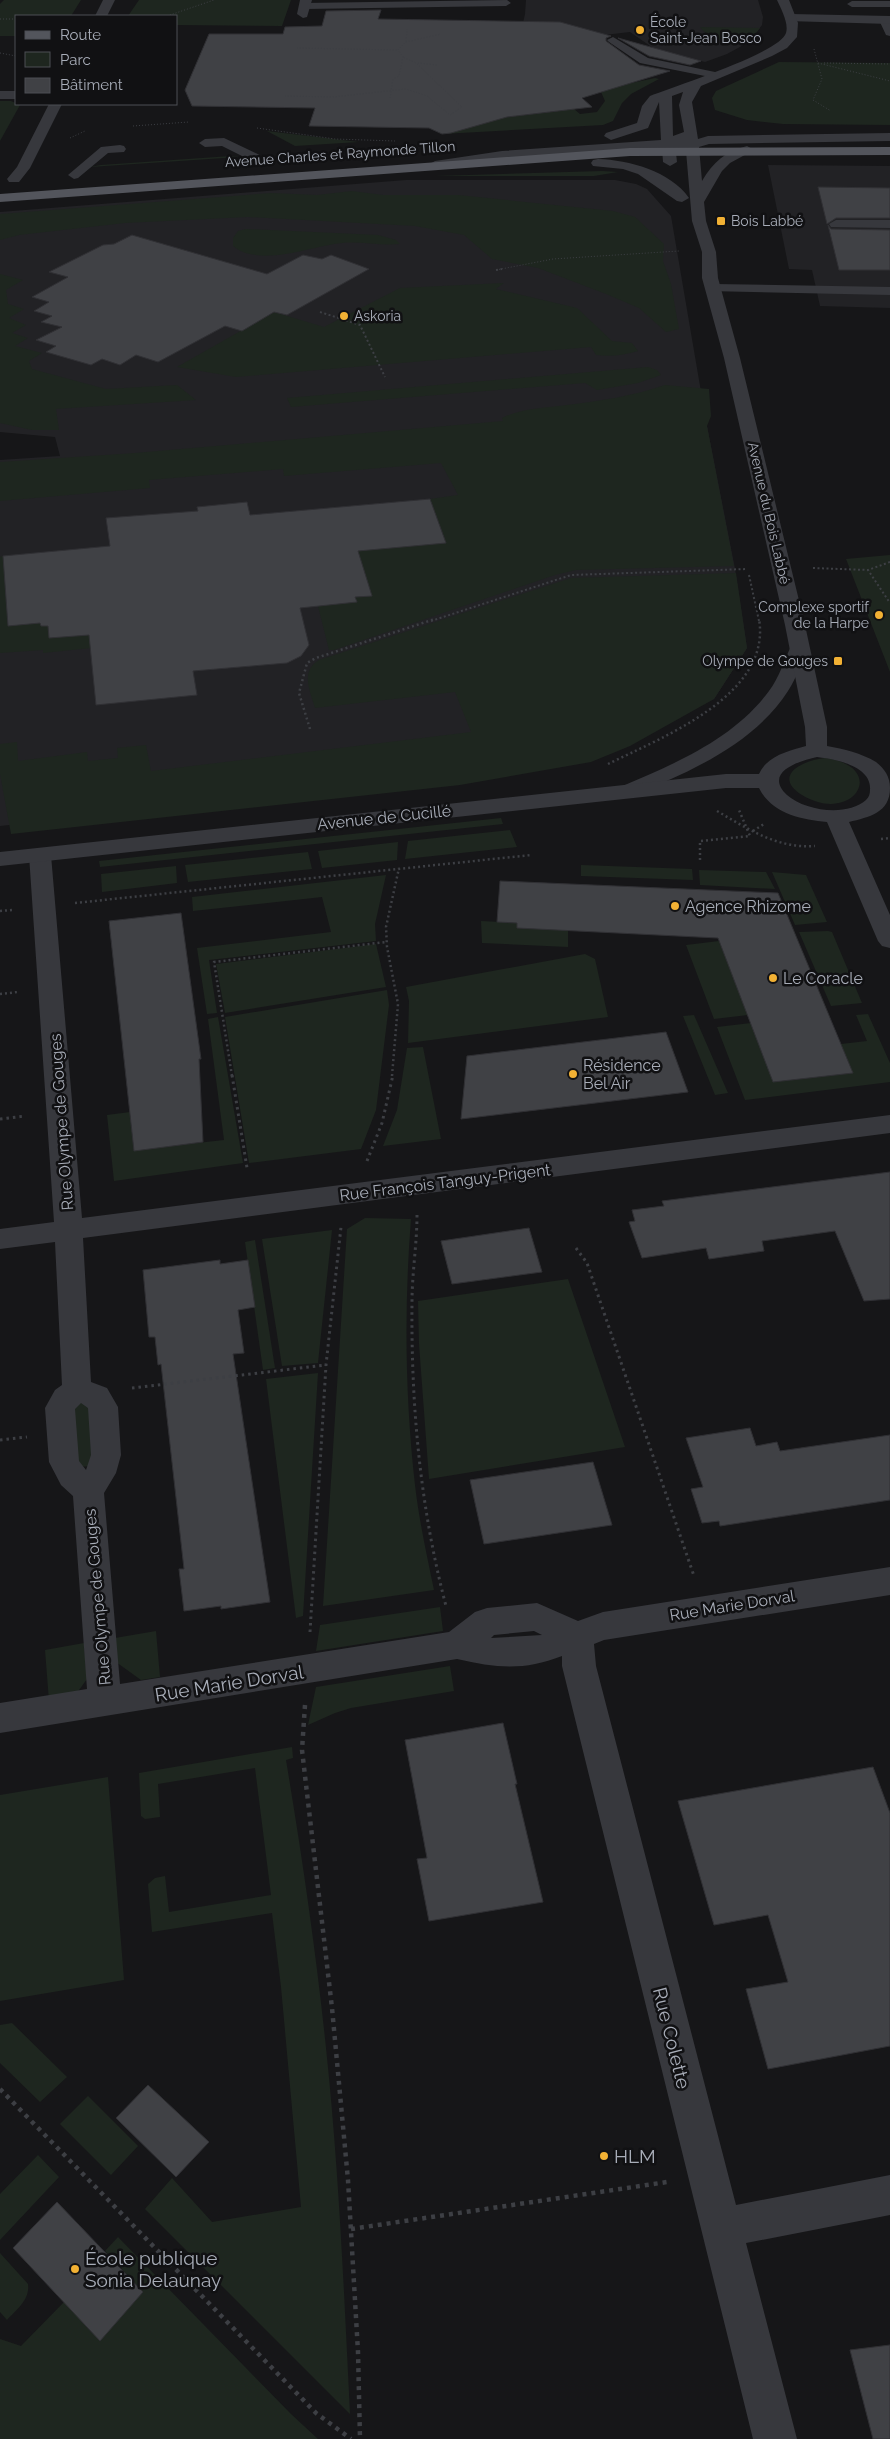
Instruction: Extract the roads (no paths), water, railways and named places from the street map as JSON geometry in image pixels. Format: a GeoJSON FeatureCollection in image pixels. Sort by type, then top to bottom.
{"type":"FeatureCollection","features":[{"type":"Feature","properties":{"kind":"main road","name":"Avenue Charles et Raymonde Tillon"},"geometry":{"type":"LineString","coordinates":[[691,143],[767,133],[890,136]]}},
{"type":"Feature","properties":{"kind":"main road","name":"Avenue Charles et Raymonde Tillon"},"geometry":{"type":"LineString","coordinates":[[483,144],[611,136],[667,144]]}},
{"type":"Feature","properties":{"kind":"main road","name":"Avenue Charles et Raymonde Tillon"},"geometry":{"type":"LineString","coordinates":[[691,143],[748,150],[890,151]]}},
{"type":"Feature","properties":{"kind":"main road","name":"Avenue Charles et Raymonde Tillon"},"geometry":{"type":"LineString","coordinates":[[0,198],[426,166],[667,144]]}},
{"type":"Feature","properties":{"kind":"main road","name":"Avenue Charles et Raymonde Tillon"},"geometry":{"type":"LineString","coordinates":[[232,162],[265,160]]}},
{"type":"Feature","properties":{"kind":"main road"},"geometry":{"type":"LineString","coordinates":[[58,176],[100,173]]}},
{"type":"Feature","properties":{"kind":"main road"},"geometry":{"type":"LineString","coordinates":[[17,197],[7,180],[33,178]]}},
{"type":"Feature","properties":{"kind":"street"},"geometry":{"type":"LineString","coordinates":[[102,15],[109,0]]}},
{"type":"Feature","properties":{"kind":"street"},"geometry":{"type":"LineString","coordinates":[[611,136],[643,124],[649,106],[655,99],[695,85],[774,50],[791,37],[790,18],[783,0]]}},
{"type":"Feature","properties":{"kind":"street"},"geometry":{"type":"LineString","coordinates":[[790,18],[887,20]]}},
{"type":"Feature","properties":{"kind":"street","name":"Avenue du Bois Labbé"},"geometry":{"type":"LineString","coordinates":[[695,85],[686,97],[686,108],[689,113],[698,202],[698,220],[709,252],[711,283]]}},
{"type":"Feature","properties":{"kind":"street","name":"Avenue du Bois Labbé"},"geometry":{"type":"LineString","coordinates":[[666,94],[667,144],[704,270],[711,283],[732,358],[800,646],[816,728],[817,751]]}},
{"type":"Feature","properties":{"kind":"street"},"geometry":{"type":"LineString","coordinates":[[0,95],[15,95]]}},
{"type":"Feature","properties":{"kind":"street"},"geometry":{"type":"LineString","coordinates":[[7,180],[23,168],[54,105]]}},
{"type":"Feature","properties":{"kind":"street"},"geometry":{"type":"LineString","coordinates":[[689,113],[705,119]]}},
{"type":"Feature","properties":{"kind":"street"},"geometry":{"type":"LineString","coordinates":[[728,126],[767,133]]}},
{"type":"Feature","properties":{"kind":"street","name":"Avenue Charles et Raymonde Tillon"},"geometry":{"type":"LineString","coordinates":[[667,144],[708,140],[890,136]]}},
{"type":"Feature","properties":{"kind":"street"},"geometry":{"type":"LineString","coordinates":[[698,202],[724,160],[748,150]]}},
{"type":"Feature","properties":{"kind":"street","name":"Avenue Charles et Raymonde Tillon"},"geometry":{"type":"LineString","coordinates":[[426,166],[619,164],[644,170],[682,198]]}},
{"type":"Feature","properties":{"kind":"street"},"geometry":{"type":"LineString","coordinates":[[817,751],[834,752],[859,760],[877,772],[883,782],[884,792],[878,801],[853,814],[836,816],[813,814],[792,807],[776,795],[769,781],[771,772],[777,764],[787,757],[817,751]]}},
{"type":"Feature","properties":{"kind":"street","name":"Avenue de Cucillé"},"geometry":{"type":"LineString","coordinates":[[0,859],[726,781],[769,781]]}},
{"type":"Feature","properties":{"kind":"street"},"geometry":{"type":"LineString","coordinates":[[836,816],[845,842],[890,941]]}},
{"type":"Feature","properties":{"kind":"street","name":"Rue Olympe de Gouges"},"geometry":{"type":"LineString","coordinates":[[40,855],[69,1229],[77,1388]]}},
{"type":"Feature","properties":{"kind":"street","name":"Rue François Tanguy-Prigent"},"geometry":{"type":"LineString","coordinates":[[0,1239],[890,1124]]}},
{"type":"Feature","properties":{"kind":"street","name":"Rue Olympe de Gouges"},"geometry":{"type":"LineString","coordinates":[[77,1388],[66,1398],[60,1408],[64,1462],[72,1476],[88,1491]]}},
{"type":"Feature","properties":{"kind":"street","name":"Rue Olympe de Gouges"},"geometry":{"type":"LineString","coordinates":[[77,1388],[96,1396],[102,1407],[106,1454],[101,1473],[88,1491],[106,1702]]}},
{"type":"Feature","properties":{"kind":"street","name":"Rue Marie Dorval"},"geometry":{"type":"LineString","coordinates":[[0,1718],[457,1645],[495,1653],[542,1649],[603,1626],[890,1581]]}},
{"type":"Feature","properties":{"kind":"street","name":"Rue Colette"},"geometry":{"type":"LineString","coordinates":[[577,1636],[579,1666],[707,2177],[775,2439]]}},
{"type":"Feature","properties":{"kind":"street"},"geometry":{"type":"LineString","coordinates":[[721,2228],[890,2195]]}},
{"type":"Feature","properties":{"kind":"lane"},"geometry":{"type":"LineString","coordinates":[[858,19],[851,2],[890,4]]}},
{"type":"Feature","properties":{"kind":"lane"},"geometry":{"type":"LineString","coordinates":[[305,7],[506,3]]}},
{"type":"Feature","properties":{"kind":"lane"},"geometry":{"type":"LineString","coordinates":[[887,20],[890,33]]}},
{"type":"Feature","properties":{"kind":"lane"},"geometry":{"type":"LineString","coordinates":[[613,40],[644,61],[716,75]]}},
{"type":"Feature","properties":{"kind":"lane"},"geometry":{"type":"LineString","coordinates":[[205,143],[224,142],[265,160]]}},
{"type":"Feature","properties":{"kind":"lane"},"geometry":{"type":"LineString","coordinates":[[74,175],[105,150],[120,149]]}},
{"type":"Feature","properties":{"kind":"lane"},"geometry":{"type":"LineString","coordinates":[[836,224],[890,224]]}},
{"type":"Feature","properties":{"kind":"lane"},"geometry":{"type":"LineString","coordinates":[[711,283],[890,291]]}},
{"type":"Feature","properties":{"kind":"lane"},"geometry":{"type":"LineString","coordinates":[[625,792],[664,775],[737,733],[776,694],[800,646]]}},
{"type":"Feature","properties":{"kind":"place","name":"École Saint-Jean Bosco"},"geometry":{"type":"Point","coordinates":[640,30]}},
{"type":"Feature","properties":{"kind":"place","name":"Bois Labbé"},"geometry":{"type":"Point","coordinates":[721,221]}},
{"type":"Feature","properties":{"kind":"place","name":"Askoria"},"geometry":{"type":"Point","coordinates":[344,316]}},
{"type":"Feature","properties":{"kind":"place","name":"Complexe sportif de la Harpe"},"geometry":{"type":"Point","coordinates":[879,615]}},
{"type":"Feature","properties":{"kind":"place","name":"Olympe de Gouges"},"geometry":{"type":"Point","coordinates":[838,661]}},
{"type":"Feature","properties":{"kind":"place","name":"Agence Rhizome"},"geometry":{"type":"Point","coordinates":[675,906]}},
{"type":"Feature","properties":{"kind":"place","name":"Le Coracle"},"geometry":{"type":"Point","coordinates":[773,978]}},
{"type":"Feature","properties":{"kind":"place","name":"Résidence Bel Air"},"geometry":{"type":"Point","coordinates":[573,1074]}},
{"type":"Feature","properties":{"kind":"place","name":"HLM"},"geometry":{"type":"Point","coordinates":[604,2156]}},
{"type":"Feature","properties":{"kind":"place","name":"École publique Sonia Delaunay"},"geometry":{"type":"Point","coordinates":[75,2269]}}]}
